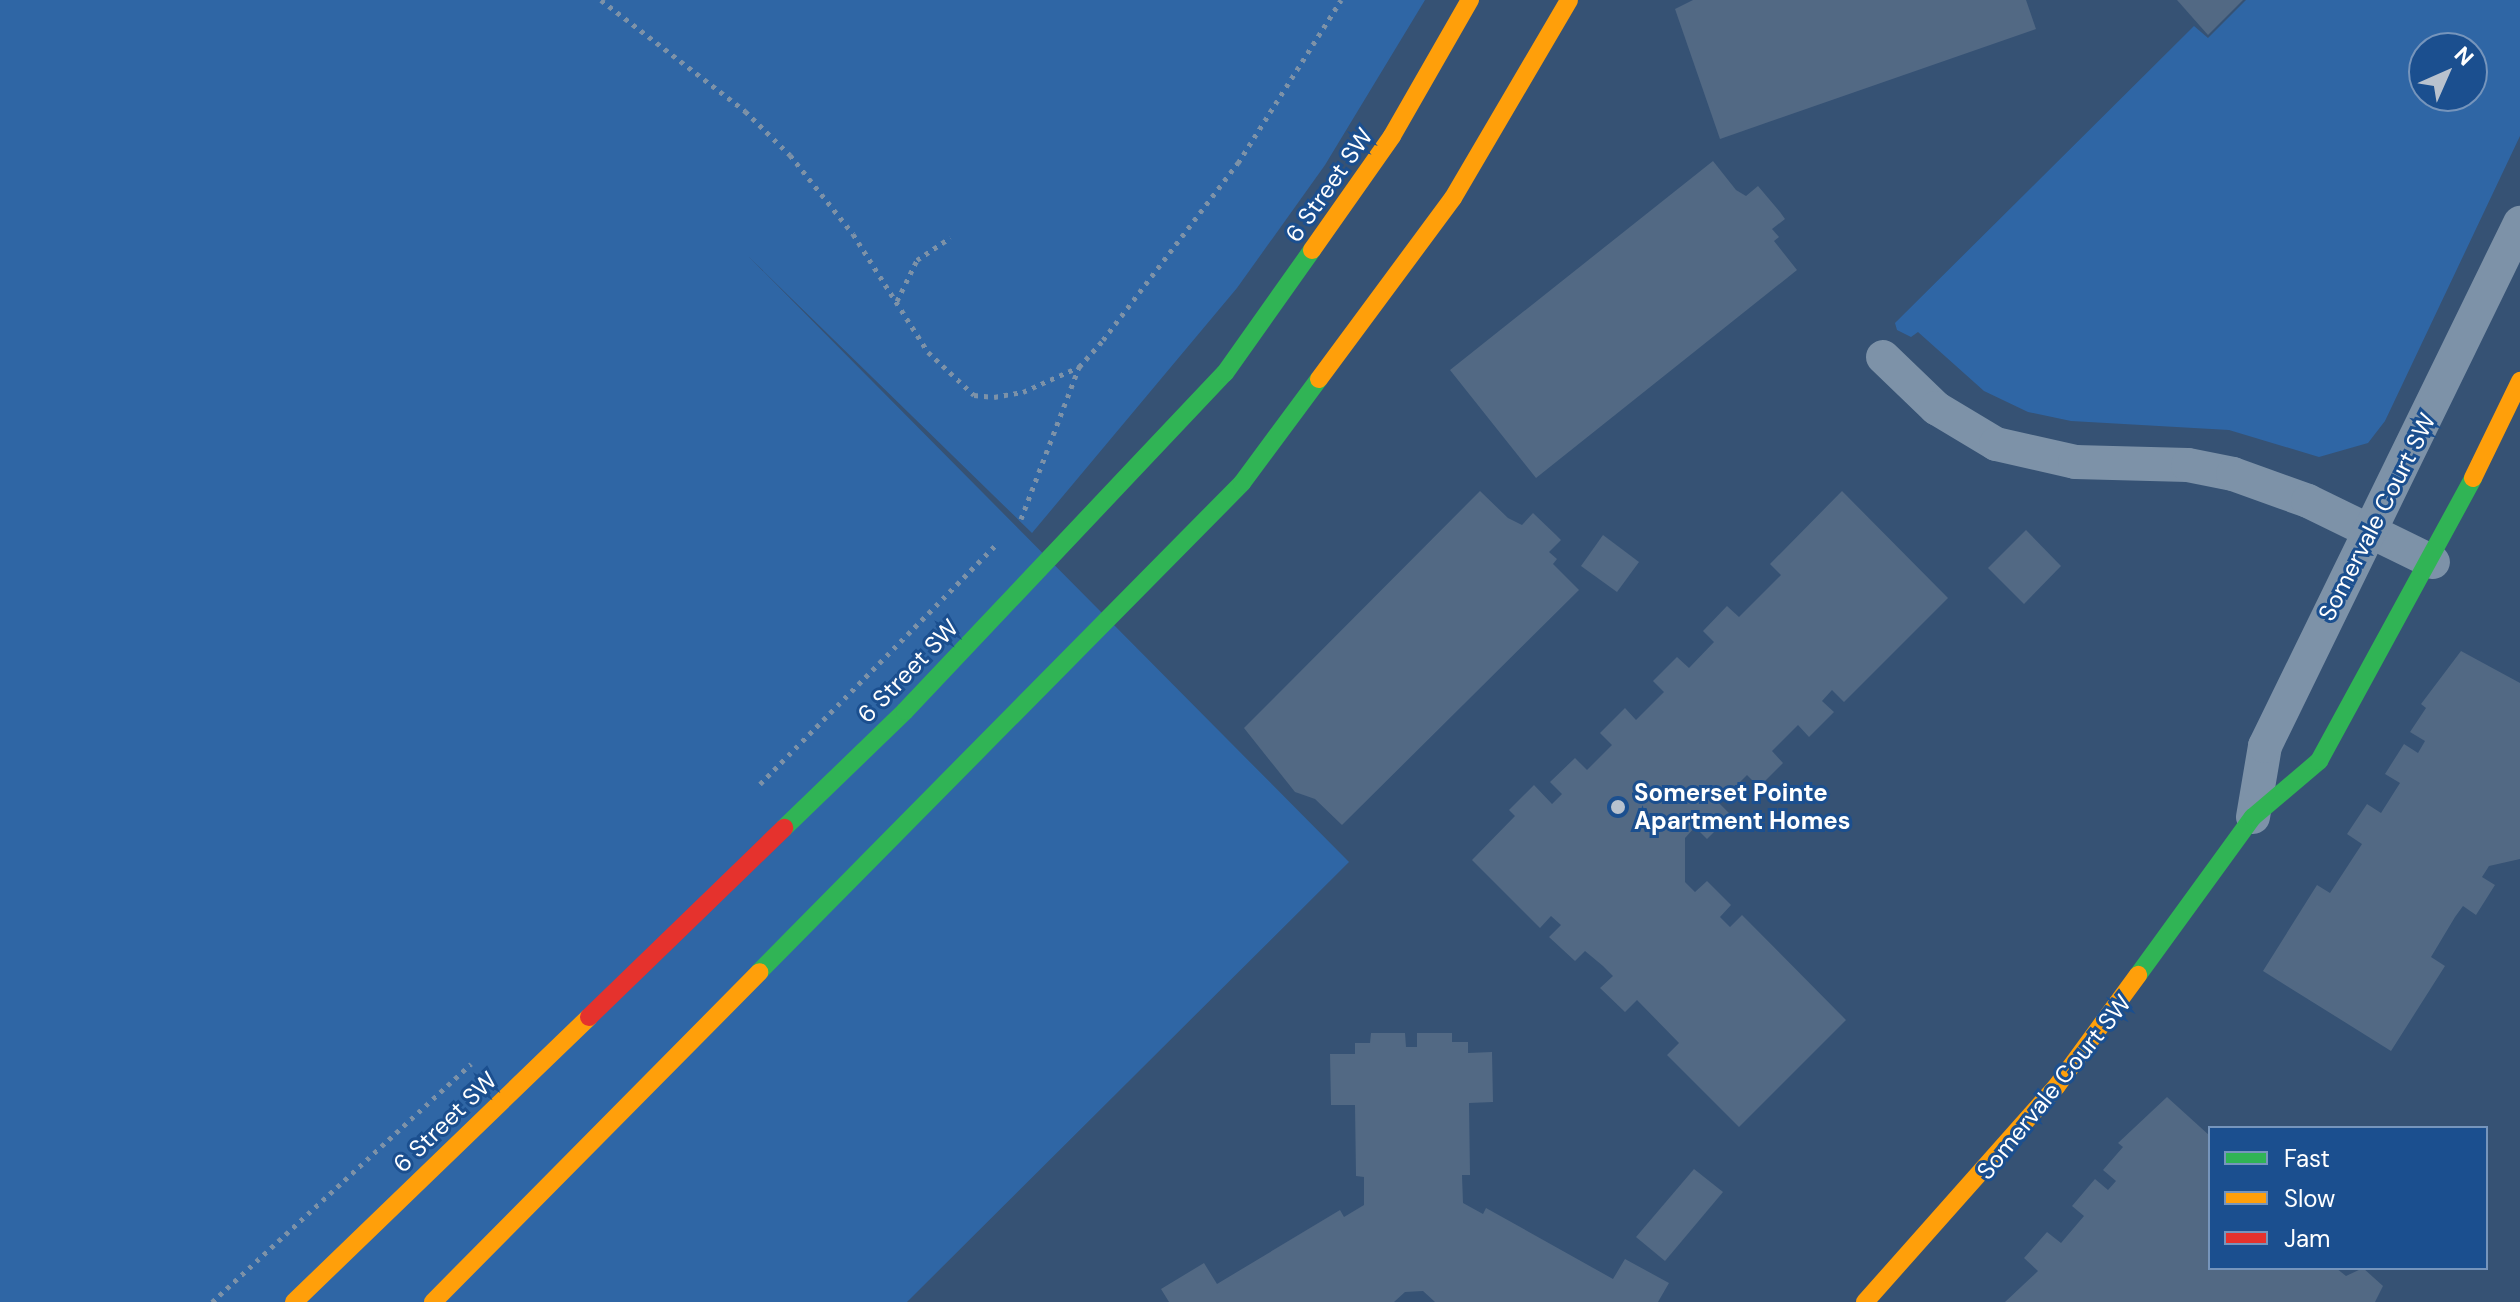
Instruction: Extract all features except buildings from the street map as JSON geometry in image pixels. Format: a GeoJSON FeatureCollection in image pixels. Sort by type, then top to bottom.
{"type":"FeatureCollection","features":[{"type":"Feature","properties":{"kind":"main road","name":"6 Street SW"},"geometry":{"type":"LineString","coordinates":[[294,1302],[905,711],[1225,373],[1392,136],[1470,0]]}},
{"type":"Feature","properties":{"kind":"main road"},"geometry":{"type":"LineString","coordinates":[[433,1302],[1242,483],[1453,198],[1569,0]]}},
{"type":"Feature","properties":{"kind":"main road","name":"Somervale Court SW"},"geometry":{"type":"LineString","coordinates":[[1865,1302],[2056,1087],[2253,817],[2319,761],[2433,562],[2520,381]]}},
{"type":"Feature","properties":{"kind":"street","name":"Somervale Court SW"},"geometry":{"type":"LineString","coordinates":[[2253,817],[2265,746],[2520,223]]}},
{"type":"Feature","properties":{"kind":"street"},"geometry":{"type":"LineString","coordinates":[[1883,357],[1936,408],[1996,444],[2075,462],[2188,465],[2233,474],[2369,531],[2433,562]]}},
{"type":"Feature","properties":{"kind":"path"},"geometry":{"type":"LineString","coordinates":[[601,0],[790,155],[897,302],[928,352],[974,395],[1023,392],[1079,367]]}},
{"type":"Feature","properties":{"kind":"path"},"geometry":{"type":"LineString","coordinates":[[1014,527],[1025,515],[1079,367],[1238,163],[1341,0]]}},
{"type":"Feature","properties":{"kind":"path"},"geometry":{"type":"LineString","coordinates":[[897,302],[917,260],[950,238]]}},
{"type":"Feature","properties":{"kind":"path"},"geometry":{"type":"LineString","coordinates":[[758,786],[1003,538]]}},
{"type":"Feature","properties":{"kind":"path"},"geometry":{"type":"LineString","coordinates":[[212,1302],[475,1061]]}},
{"type":"Feature","properties":{"kind":"shaded area"},"geometry":{"type":"Polygon","coordinates":[[[0,0],[1425,0],[1325,165],[1237,288],[1032,533],[748,256],[1349,862],[907,1302],[0,1302],[0,0]]]}},
{"type":"Feature","properties":{"kind":"shaded area"},"geometry":{"type":"Polygon","coordinates":[[[2246,0],[2520,0],[2520,136],[2385,421],[2368,443],[2319,457],[2229,430],[2071,421],[2028,412],[1984,391],[1918,332],[1911,337],[1897,330],[1895,323],[2194,26],[2208,38],[2246,0]]]}},
{"type":"Feature","properties":{"kind":"traffic: fast"},"geometry":{"type":"LineString","coordinates":[[784,828],[905,711],[1225,373],[1312,250]]}},
{"type":"Feature","properties":{"kind":"traffic: fast"},"geometry":{"type":"LineString","coordinates":[[759,972],[1242,483],[1319,379]]}},
{"type":"Feature","properties":{"kind":"traffic: fast"},"geometry":{"type":"LineString","coordinates":[[2138,975],[2253,817],[2319,761],[2473,478]]}},
{"type":"Feature","properties":{"kind":"traffic: slow"},"geometry":{"type":"LineString","coordinates":[[1312,250],[1392,136],[1470,0]]}},
{"type":"Feature","properties":{"kind":"traffic: slow"},"geometry":{"type":"LineString","coordinates":[[1319,379],[1453,198],[1569,0]]}},
{"type":"Feature","properties":{"kind":"traffic: slow"},"geometry":{"type":"LineString","coordinates":[[2473,478],[2520,381]]}},
{"type":"Feature","properties":{"kind":"traffic: slow"},"geometry":{"type":"LineString","coordinates":[[433,1302],[759,972]]}},
{"type":"Feature","properties":{"kind":"traffic: slow"},"geometry":{"type":"LineString","coordinates":[[1865,1302],[2056,1087],[2138,975]]}},
{"type":"Feature","properties":{"kind":"traffic: slow"},"geometry":{"type":"LineString","coordinates":[[294,1302],[589,1017]]}},
{"type":"Feature","properties":{"kind":"traffic: jam"},"geometry":{"type":"LineString","coordinates":[[589,1017],[784,828]]}},
{"type":"Feature","properties":{"kind":"place","name":"Somerset Pointe Apartment Homes"},"geometry":{"type":"Point","coordinates":[1618,807]}}]}
